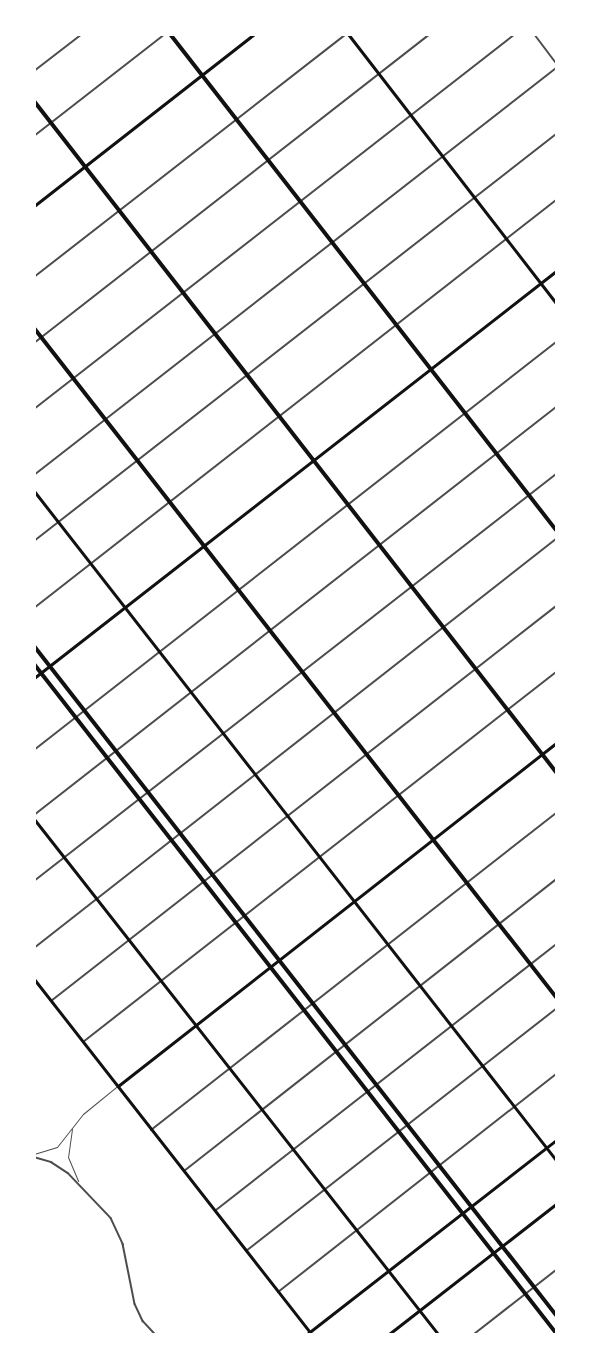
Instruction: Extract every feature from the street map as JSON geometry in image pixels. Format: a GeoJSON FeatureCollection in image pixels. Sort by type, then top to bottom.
{"type":"FeatureCollection","features":[{"type":"Feature","properties":{"kind":"main road"},"geometry":{"type":"LineString","coordinates":[[167,34],[237,120],[556,530]]}},
{"type":"Feature","properties":{"kind":"main road"},"geometry":{"type":"LineString","coordinates":[[34,206],[254,34]]}},
{"type":"Feature","properties":{"kind":"main road"},"geometry":{"type":"LineString","coordinates":[[347,34],[556,303]]}},
{"type":"Feature","properties":{"kind":"main road"},"geometry":{"type":"LineString","coordinates":[[34,101],[556,772]]}},
{"type":"Feature","properties":{"kind":"main road"},"geometry":{"type":"LineString","coordinates":[[34,678],[556,271]]}},
{"type":"Feature","properties":{"kind":"main road"},"geometry":{"type":"LineString","coordinates":[[34,328],[556,997]]}},
{"type":"Feature","properties":{"kind":"main road"},"geometry":{"type":"LineString","coordinates":[[34,491],[556,1160]]}},
{"type":"Feature","properties":{"kind":"main road"},"geometry":{"type":"LineString","coordinates":[[34,646],[556,1315]]}},
{"type":"Feature","properties":{"kind":"main road"},"geometry":{"type":"LineString","coordinates":[[34,664],[556,1333]]}},
{"type":"Feature","properties":{"kind":"main road"},"geometry":{"type":"LineString","coordinates":[[118,1086],[556,743]]}},
{"type":"Feature","properties":{"kind":"main road"},"geometry":{"type":"LineString","coordinates":[[34,817],[438,1335]]}},
{"type":"Feature","properties":{"kind":"main road"},"geometry":{"type":"LineString","coordinates":[[34,979],[309,1334],[556,1140]]}},
{"type":"Feature","properties":{"kind":"main road"},"geometry":{"type":"LineString","coordinates":[[389,1335],[556,1204]]}},
{"type":"Feature","properties":{"kind":"street"},"geometry":{"type":"LineString","coordinates":[[34,71],[82,34]]}},
{"type":"Feature","properties":{"kind":"street"},"geometry":{"type":"LineString","coordinates":[[34,136],[167,34]]}},
{"type":"Feature","properties":{"kind":"street"},"geometry":{"type":"LineString","coordinates":[[34,277],[347,34]]}},
{"type":"Feature","properties":{"kind":"street"},"geometry":{"type":"LineString","coordinates":[[34,344],[430,34]]}},
{"type":"Feature","properties":{"kind":"street"},"geometry":{"type":"LineString","coordinates":[[34,410],[515,34]]}},
{"type":"Feature","properties":{"kind":"street"},"geometry":{"type":"LineString","coordinates":[[534,34],[556,63]]}},
{"type":"Feature","properties":{"kind":"street"},"geometry":{"type":"LineString","coordinates":[[34,475],[556,68]]}},
{"type":"Feature","properties":{"kind":"street"},"geometry":{"type":"LineString","coordinates":[[34,541],[556,134]]}},
{"type":"Feature","properties":{"kind":"street"},"geometry":{"type":"LineString","coordinates":[[34,608],[556,200]]}},
{"type":"Feature","properties":{"kind":"street"},"geometry":{"type":"LineString","coordinates":[[34,750],[556,342]]}},
{"type":"Feature","properties":{"kind":"street"},"geometry":{"type":"LineString","coordinates":[[34,817],[556,407]]}},
{"type":"Feature","properties":{"kind":"street"},"geometry":{"type":"LineString","coordinates":[[34,882],[556,474]]}},
{"type":"Feature","properties":{"kind":"street"},"geometry":{"type":"LineString","coordinates":[[34,948],[556,539]]}},
{"type":"Feature","properties":{"kind":"street"},"geometry":{"type":"LineString","coordinates":[[51,1001],[556,606]]}},
{"type":"Feature","properties":{"kind":"street"},"geometry":{"type":"LineString","coordinates":[[83,1042],[556,672]]}},
{"type":"Feature","properties":{"kind":"street"},"geometry":{"type":"LineString","coordinates":[[152,1130],[556,813]]}},
{"type":"Feature","properties":{"kind":"street"},"geometry":{"type":"LineString","coordinates":[[184,1171],[556,879]]}},
{"type":"Feature","properties":{"kind":"street"},"geometry":{"type":"LineString","coordinates":[[215,1211],[556,944]]}},
{"type":"Feature","properties":{"kind":"street"},"geometry":{"type":"LineString","coordinates":[[246,1251],[556,1010]]}},
{"type":"Feature","properties":{"kind":"street"},"geometry":{"type":"LineString","coordinates":[[278,1292],[556,1074]]}},
{"type":"Feature","properties":{"kind":"street"},"geometry":{"type":"LineString","coordinates":[[34,1156],[57,1165],[78,1181],[104,1208],[116,1225],[123,1244],[135,1304],[143,1321],[154,1335]]}},
{"type":"Feature","properties":{"kind":"street"},"geometry":{"type":"LineString","coordinates":[[474,1335],[556,1270]]}},
{"type":"Feature","properties":{"kind":"lane"},"geometry":{"type":"LineString","coordinates":[[34,1156],[55,1149],[72,1126],[90,1108],[118,1086]]}},
{"type":"Feature","properties":{"kind":"lane"},"geometry":{"type":"LineString","coordinates":[[72,1126],[68,1157],[78,1181]]}}]}
